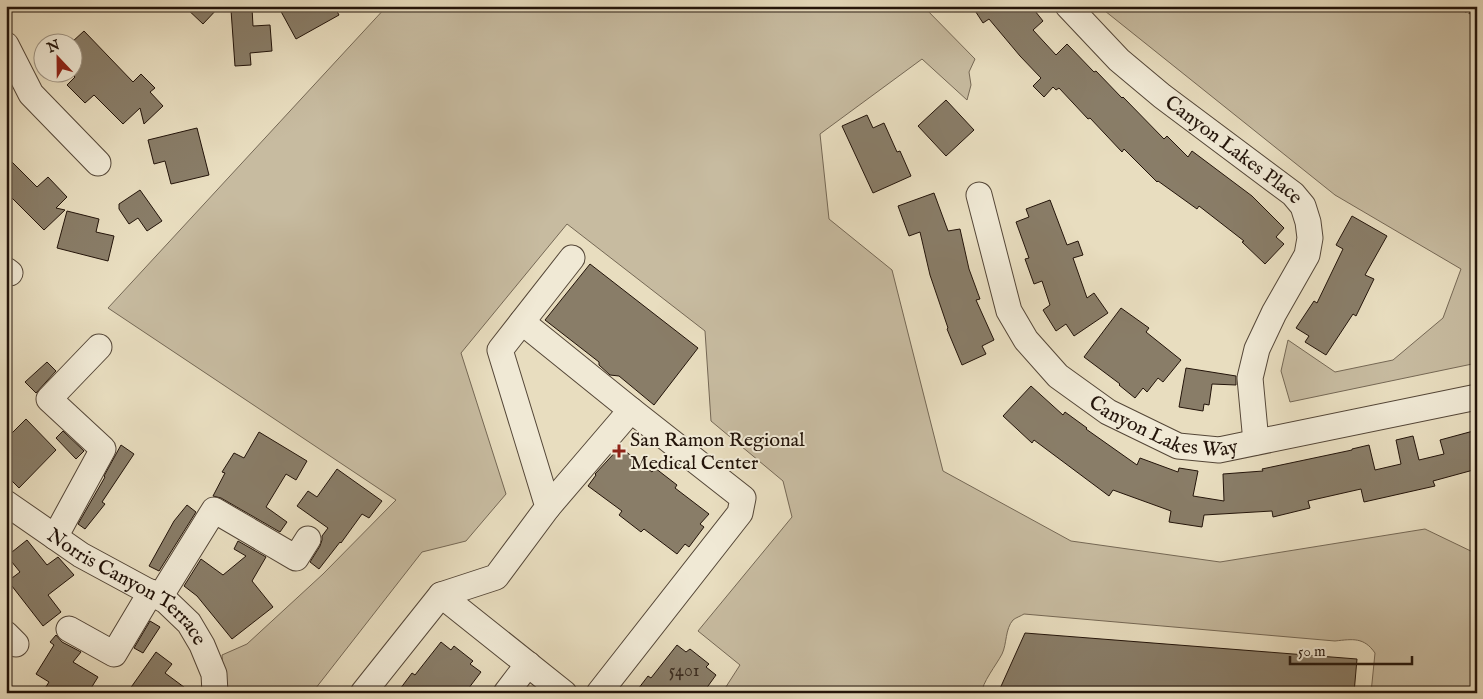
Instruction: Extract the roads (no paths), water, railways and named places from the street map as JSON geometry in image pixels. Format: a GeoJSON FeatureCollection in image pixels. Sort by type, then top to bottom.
{"type":"FeatureCollection","features":[{"type":"Feature","properties":{"kind":"street","name":"Canyon Lakes Place"},"geometry":{"type":"LineString","coordinates":[[1068,6],[1119,60],[1162,96],[1294,194],[1303,206],[1310,238],[1307,255],[1274,313],[1258,348],[1250,378],[1256,442]]}},
{"type":"Feature","properties":{"kind":"street"},"geometry":{"type":"LineString","coordinates":[[6,45],[31,94],[98,163]]}},
{"type":"Feature","properties":{"kind":"street","name":"Canyon Lakes Way"},"geometry":{"type":"LineString","coordinates":[[979,195],[1009,311],[1026,340],[1058,376],[1108,412],[1178,446],[1219,450],[1477,397]]}},
{"type":"Feature","properties":{"kind":"street"},"geometry":{"type":"LineString","coordinates":[[548,507],[500,350],[572,258]]}},
{"type":"Feature","properties":{"kind":"street"},"geometry":{"type":"LineString","coordinates":[[522,322],[742,498],[743,503],[740,513],[599,693]]}},
{"type":"Feature","properties":{"kind":"street"},"geometry":{"type":"LineString","coordinates":[[55,538],[103,449],[49,399],[99,347]]}},
{"type":"Feature","properties":{"kind":"street"},"geometry":{"type":"LineString","coordinates":[[363,693],[441,595],[496,577],[548,507],[631,410]]}},
{"type":"Feature","properties":{"kind":"street","name":"Norris Canyon Terrace"},"geometry":{"type":"LineString","coordinates":[[9,510],[81,556],[166,601],[189,623],[202,645],[214,674],[215,693]]}},
{"type":"Feature","properties":{"kind":"street"},"geometry":{"type":"LineString","coordinates":[[70,628],[114,654],[214,510],[296,558],[308,539]]}},
{"type":"Feature","properties":{"kind":"street"},"geometry":{"type":"LineString","coordinates":[[441,595],[564,693]]}},
{"type":"Feature","properties":{"kind":"street"},"geometry":{"type":"LineString","coordinates":[[506,693],[528,664]]}},
{"type":"Feature","properties":{"kind":"place","name":"San Ramon Regional Medical Center"},"geometry":{"type":"Point","coordinates":[619,451]}}]}
